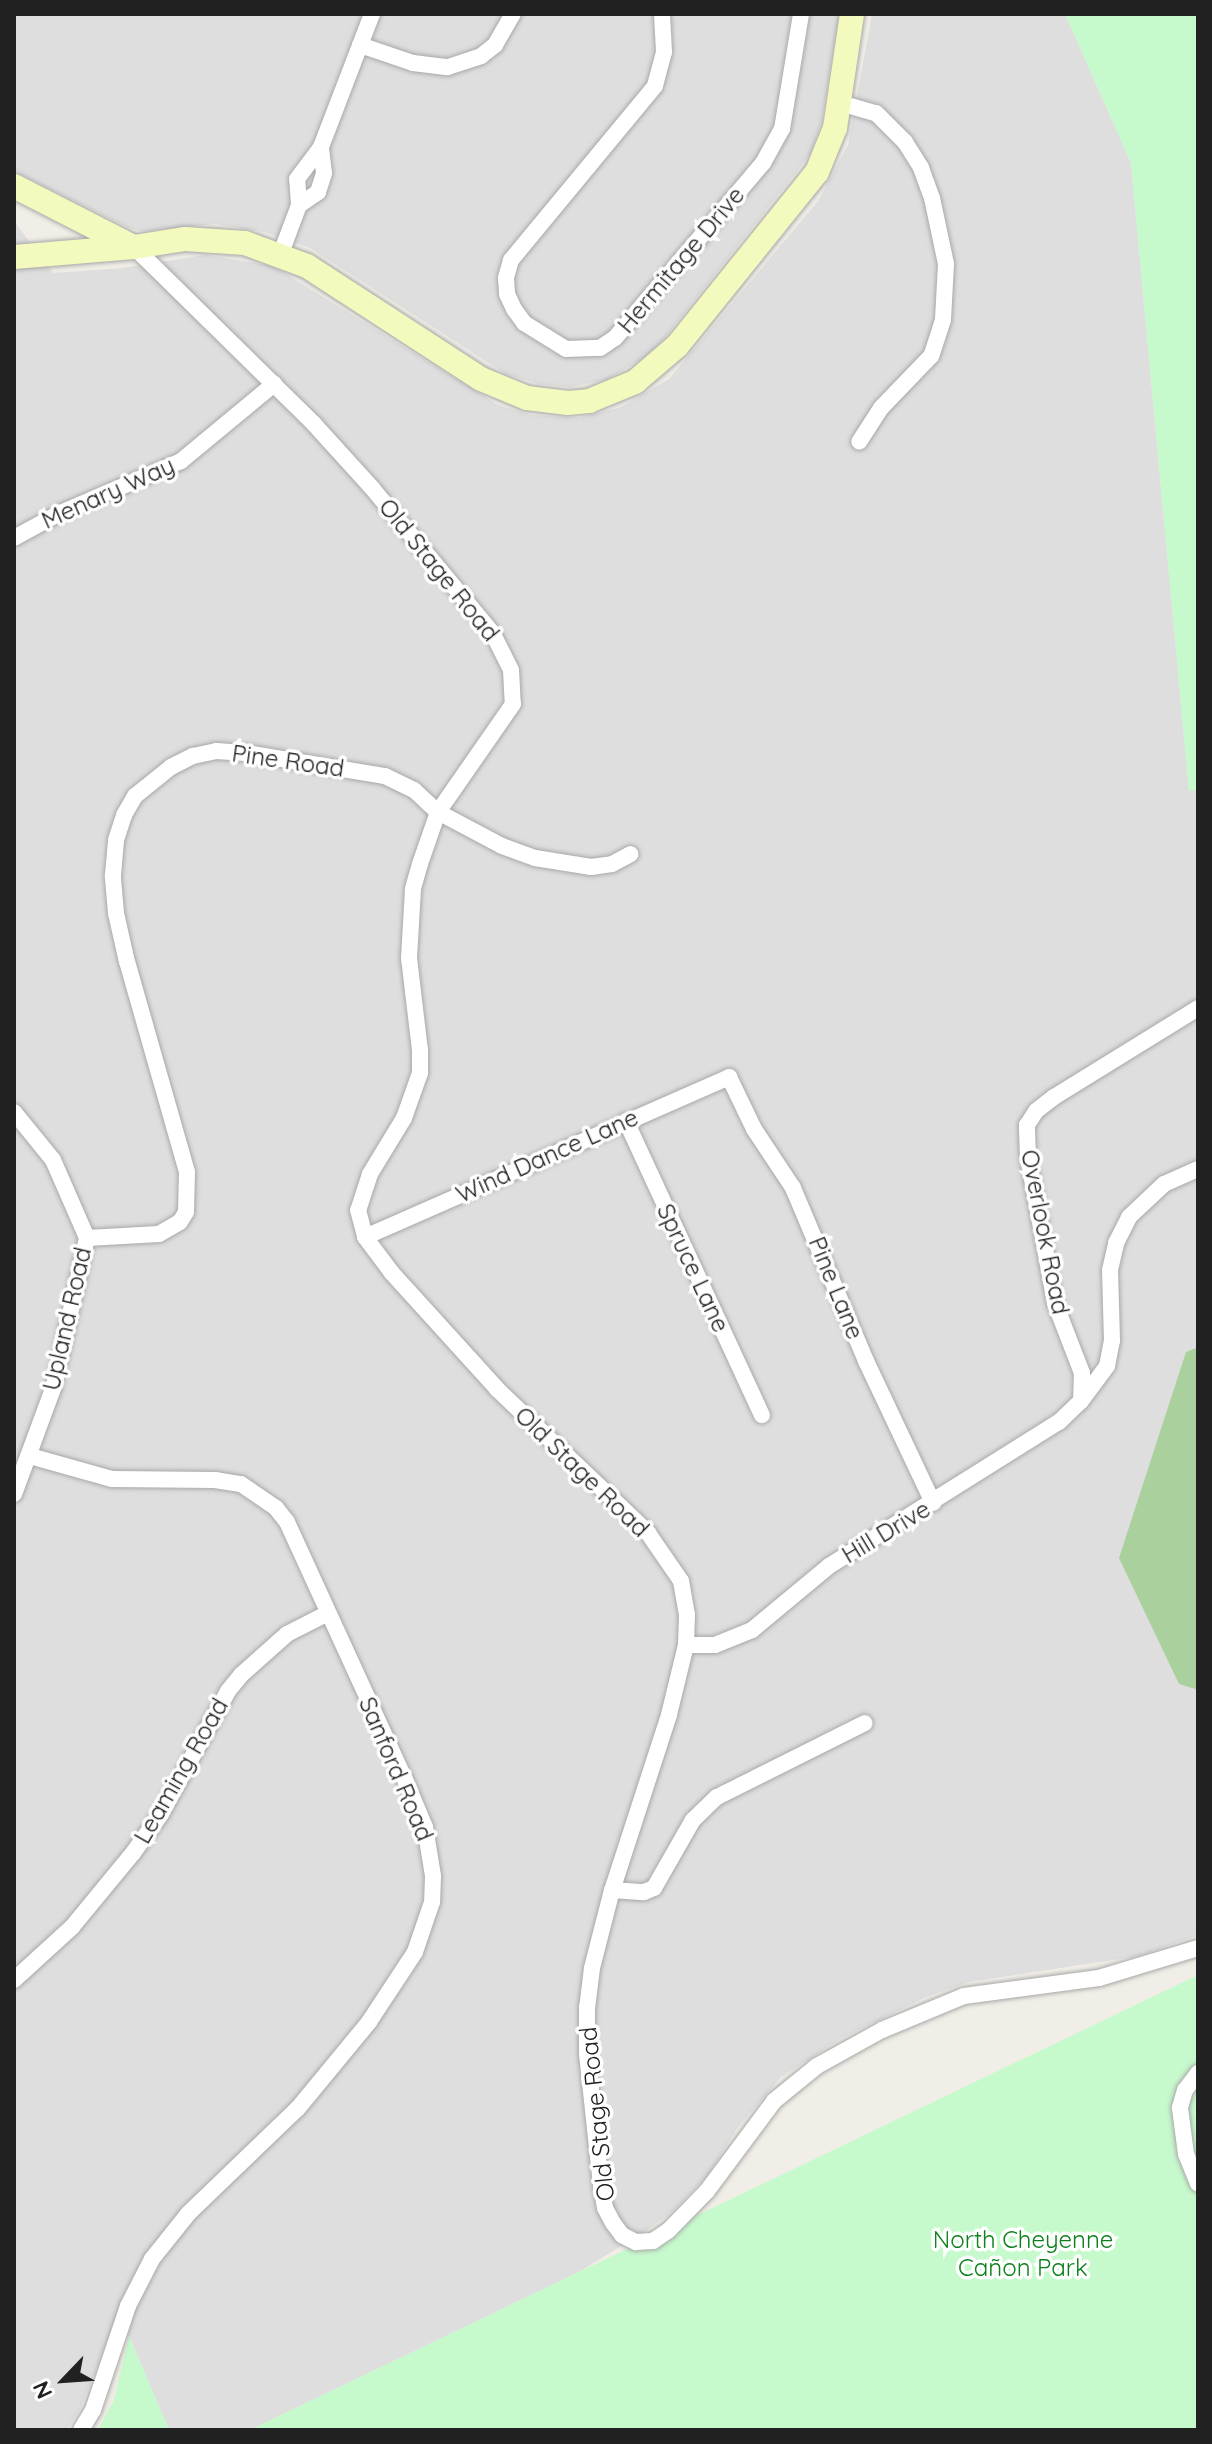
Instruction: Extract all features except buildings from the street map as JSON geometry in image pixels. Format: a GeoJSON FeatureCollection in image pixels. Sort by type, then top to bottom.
{"type":"FeatureCollection","features":[{"type":"Feature","properties":{"kind":"street"},"geometry":{"type":"LineString","coordinates":[[281,253],[299,205],[318,192],[324,173],[321,147],[372,14]]}},
{"type":"Feature","properties":{"kind":"street"},"geometry":{"type":"LineString","coordinates":[[360,45],[413,63],[448,67],[481,56],[495,45],[513,14]]}},
{"type":"Feature","properties":{"kind":"street","name":"Hermitage Drive"},"geometry":{"type":"LineString","coordinates":[[662,14],[664,52],[655,86],[511,260],[506,278],[507,294],[514,309],[524,323],[566,349],[600,348],[615,338],[763,163],[782,129],[801,14]]}},
{"type":"Feature","properties":{"kind":"street"},"geometry":{"type":"LineString","coordinates":[[14,257],[134,247],[185,239],[213,239],[281,253],[328,279],[481,379],[527,398],[568,403],[589,401],[635,382],[677,346],[817,172],[829,149],[840,103],[852,14]]}},
{"type":"Feature","properties":{"kind":"street"},"geometry":{"type":"LineString","coordinates":[[840,103],[876,113],[905,142],[921,168],[932,198],[946,264],[943,320],[931,356],[881,408],[859,442]]}},
{"type":"Feature","properties":{"kind":"street"},"geometry":{"type":"LineString","coordinates":[[14,186],[134,247]]}},
{"type":"Feature","properties":{"kind":"street","name":"Old Stage Road"},"geometry":{"type":"LineString","coordinates":[[134,247],[274,384],[372,488],[475,611],[504,652],[514,687],[513,704],[438,812],[413,889],[409,958],[420,1073],[404,1118],[363,1191],[358,1210],[365,1237],[382,1262],[497,1389],[648,1533],[681,1581],[687,1615],[686,1645],[669,1715],[612,1890],[592,1968],[587,2007],[587,2054],[605,2208],[622,2235],[636,2242],[653,2241],[668,2231],[707,2191],[774,2101],[817,2066],[847,2047],[943,2002],[978,1992],[1099,1978],[1198,1948]]}},
{"type":"Feature","properties":{"kind":"street","name":"Menary Way"},"geometry":{"type":"LineString","coordinates":[[14,538],[58,514],[181,461],[274,384]]}},
{"type":"Feature","properties":{"kind":"street","name":"Pine Road"},"geometry":{"type":"LineString","coordinates":[[87,1238],[159,1234],[180,1222],[189,1197],[187,1172],[116,913],[113,875],[116,840],[124,815],[135,796],[171,767],[193,756],[216,751],[246,753],[385,776],[414,790],[438,812],[502,846],[535,858],[591,867],[612,864],[631,854]]}},
{"type":"Feature","properties":{"kind":"street","name":"Overlook Road"},"geometry":{"type":"LineString","coordinates":[[1081,1401],[1082,1373],[1055,1303],[1028,1158],[1027,1125],[1036,1111],[1054,1097],[1198,1008]]}},
{"type":"Feature","properties":{"kind":"street","name":"Wind Dance Lane"},"geometry":{"type":"LineString","coordinates":[[365,1237],[729,1077]]}},
{"type":"Feature","properties":{"kind":"street","name":"Pine Lane"},"geometry":{"type":"LineString","coordinates":[[729,1077],[754,1129],[793,1188],[866,1361],[933,1503]]}},
{"type":"Feature","properties":{"kind":"street","name":"Upland Road"},"geometry":{"type":"LineString","coordinates":[[14,1112],[53,1160],[87,1238],[68,1331],[30,1456],[14,1494]]}},
{"type":"Feature","properties":{"kind":"street","name":"Spruce Lane"},"geometry":{"type":"LineString","coordinates":[[626,1121],[762,1415]]}},
{"type":"Feature","properties":{"kind":"street","name":"Hill Drive"},"geometry":{"type":"LineString","coordinates":[[686,1645],[715,1645],[752,1630],[829,1566],[1059,1422],[1081,1401],[1107,1366],[1112,1341],[1110,1270],[1116,1243],[1129,1217],[1164,1184],[1198,1169]]}},
{"type":"Feature","properties":{"kind":"street","name":"Sanford Road"},"geometry":{"type":"LineString","coordinates":[[30,1456],[112,1479],[215,1480],[241,1484],[260,1495],[287,1522],[425,1827],[433,1876],[426,1926],[415,1952],[333,2070],[188,2214],[152,2259],[128,2306],[93,2410],[81,2430]]}},
{"type":"Feature","properties":{"kind":"street","name":"Leaming Road"},"geometry":{"type":"LineString","coordinates":[[14,1980],[72,1927],[133,1853],[161,1814],[228,1691],[241,1675],[287,1634],[328,1613]]}},
{"type":"Feature","properties":{"kind":"street"},"geometry":{"type":"LineString","coordinates":[[612,1890],[644,1892],[654,1888],[693,1820],[717,1797],[865,1723]]}},
{"type":"Feature","properties":{"kind":"street"},"geometry":{"type":"LineString","coordinates":[[1198,2073],[1185,2090],[1180,2108],[1186,2154],[1198,2184]]}},
{"type":"Feature","properties":{"kind":"shaded area"},"geometry":{"type":"Polygon","coordinates":[[[14,14],[839,14],[821,123],[811,152],[801,166],[662,341],[645,357],[606,380],[570,387],[539,384],[506,374],[310,248],[264,232],[215,224],[143,231],[129,228],[14,171],[14,14]]]}},
{"type":"Feature","properties":{"kind":"shaded area"},"geometry":{"type":"Polygon","coordinates":[[[872,14],[1065,14],[1131,163],[1189,790],[1198,789],[1198,1347],[1186,1352],[1179,1684],[1198,1690],[1198,1935],[1139,1956],[969,1982],[926,1997],[840,2039],[781,2077],[738,2127],[707,2176],[673,2211],[647,2230],[579,2272],[250,2430],[169,2430],[129,2336],[114,2325],[80,2409],[67,2430],[14,2430],[14,221],[53,273],[122,268],[205,255],[273,266],[498,405],[531,415],[580,418],[621,407],[669,379],[818,201],[848,145],[872,14]]]}},
{"type":"Feature","properties":{"kind":"green space"},"geometry":{"type":"Polygon","coordinates":[[[1065,14],[1198,14],[1198,789],[1189,791],[1131,163],[1065,14]]]}},
{"type":"Feature","properties":{"kind":"green space"},"geometry":{"type":"Polygon","coordinates":[[[1198,1347],[1198,1690],[1179,1684],[1119,1558],[1186,1352],[1198,1347]]]}},
{"type":"Feature","properties":{"kind":"green space","name":"North Cheyenne Cañon Park"},"geometry":{"type":"Polygon","coordinates":[[[1198,1975],[1198,2430],[250,2430],[579,2272],[1198,1975]]]}},
{"type":"Feature","properties":{"kind":"green space"},"geometry":{"type":"Polygon","coordinates":[[[129,2336],[169,2430],[98,2430],[114,2400],[129,2336]]]}}]}
